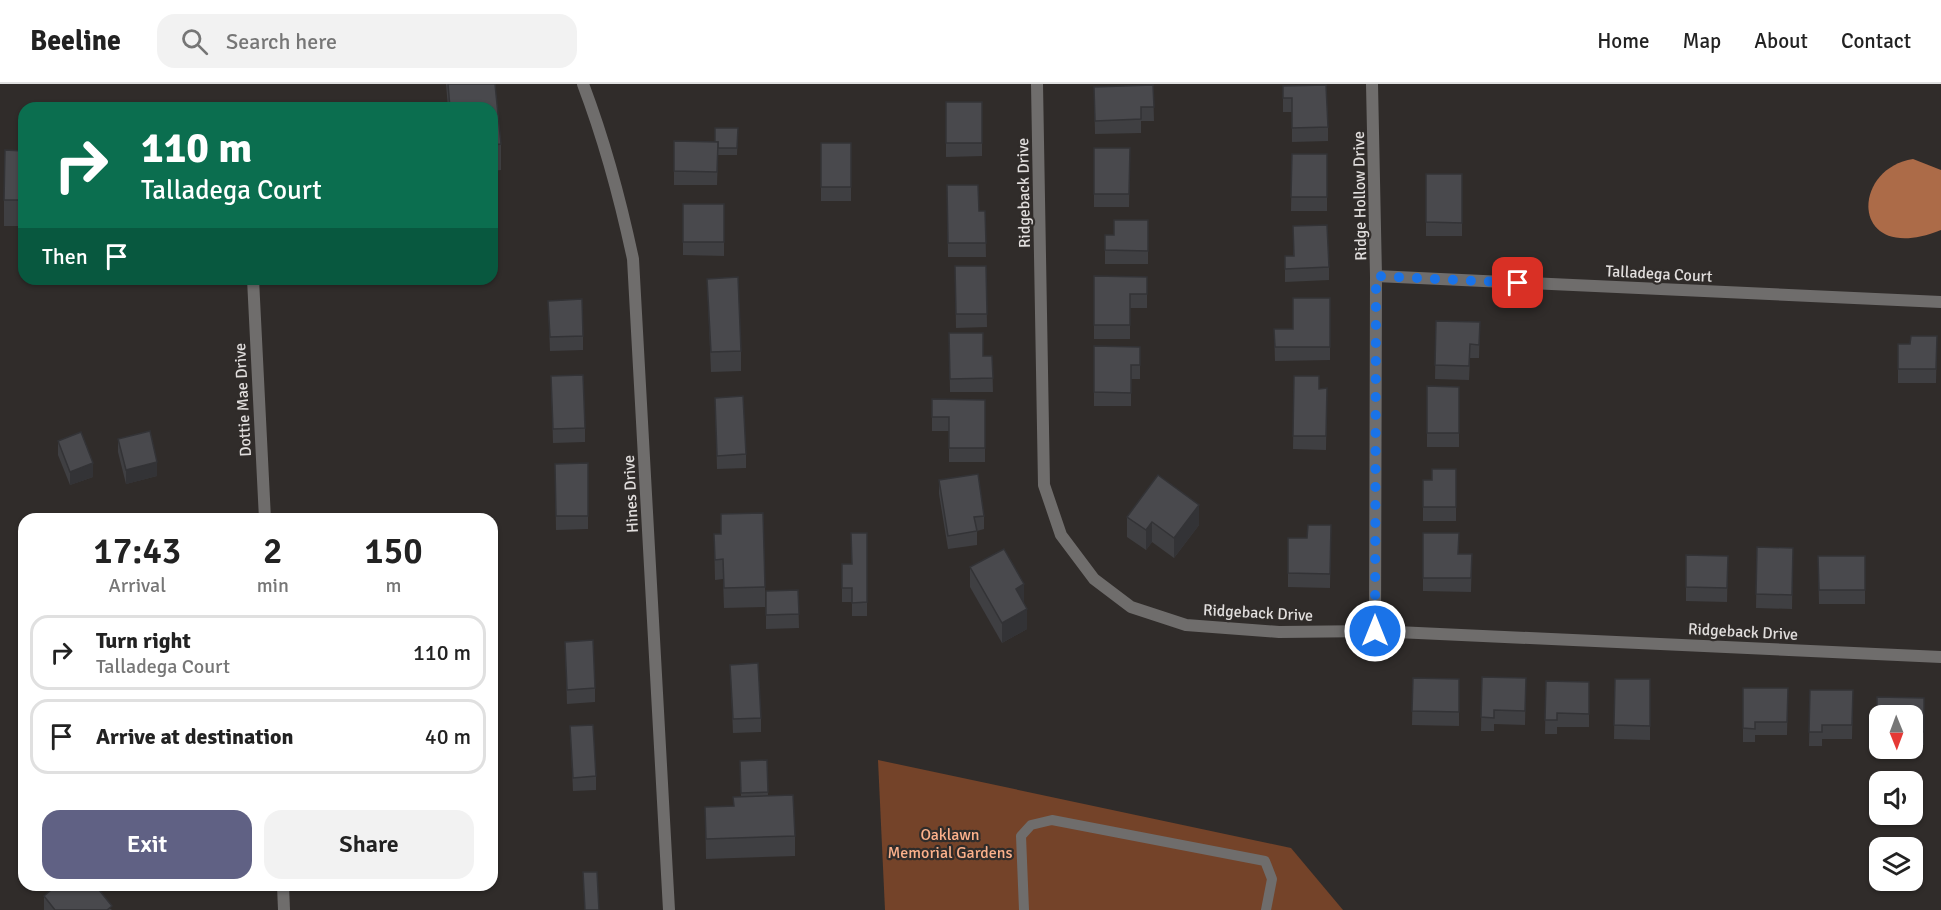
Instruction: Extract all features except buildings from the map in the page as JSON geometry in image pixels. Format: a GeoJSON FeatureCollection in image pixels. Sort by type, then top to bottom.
{"type":"FeatureCollection","features":[{"type":"Feature","properties":{"kind":"street","name":"Hines Drive"},"geometry":{"type":"LineString","coordinates":[[583,84],[606,147],[633,259],[669,910]]}},
{"type":"Feature","properties":{"kind":"street","name":"Ridgeback Drive"},"geometry":{"type":"LineString","coordinates":[[1037,84],[1044,486],[1060,535],[1094,579],[1131,607],[1186,625],[1279,632],[1375,631],[1941,657]]}},
{"type":"Feature","properties":{"kind":"street","name":"Ridge Hollow Drive"},"geometry":{"type":"LineString","coordinates":[[1372,84],[1376,276],[1375,631]]}},
{"type":"Feature","properties":{"kind":"street","name":"Talladega Court"},"geometry":{"type":"LineString","coordinates":[[1376,276],[1941,302]]}},
{"type":"Feature","properties":{"kind":"street","name":"Dottie Mae Drive"},"geometry":{"type":"LineString","coordinates":[[253,285],[264,513]]}},
{"type":"Feature","properties":{"kind":"street"},"geometry":{"type":"LineString","coordinates":[[283,891],[284,910]]}},
{"type":"Feature","properties":{"kind":"lane"},"geometry":{"type":"LineString","coordinates":[[1024,910],[1021,837],[1031,825],[1052,820],[1265,861],[1272,879],[1266,910]]}},
{"type":"Feature","properties":{"kind":"green space","name":"Oaklawn Memorial Gardens"},"geometry":{"type":"Polygon","coordinates":[[[878,760],[1291,848],[1343,910],[885,910],[878,760]]]}},
{"type":"Feature","properties":{"kind":"shaded area"},"geometry":{"type":"Polygon","coordinates":[[[1913,159],[1941,170],[1941,230],[1911,238],[1889,236],[1875,226],[1869,212],[1870,196],[1878,180],[1892,166],[1913,159]]]}},
{"type":"Feature","properties":{"kind":"route"},"geometry":{"type":"LineString","coordinates":[[1375,631],[1376,276],[1518,283]]}}]}
